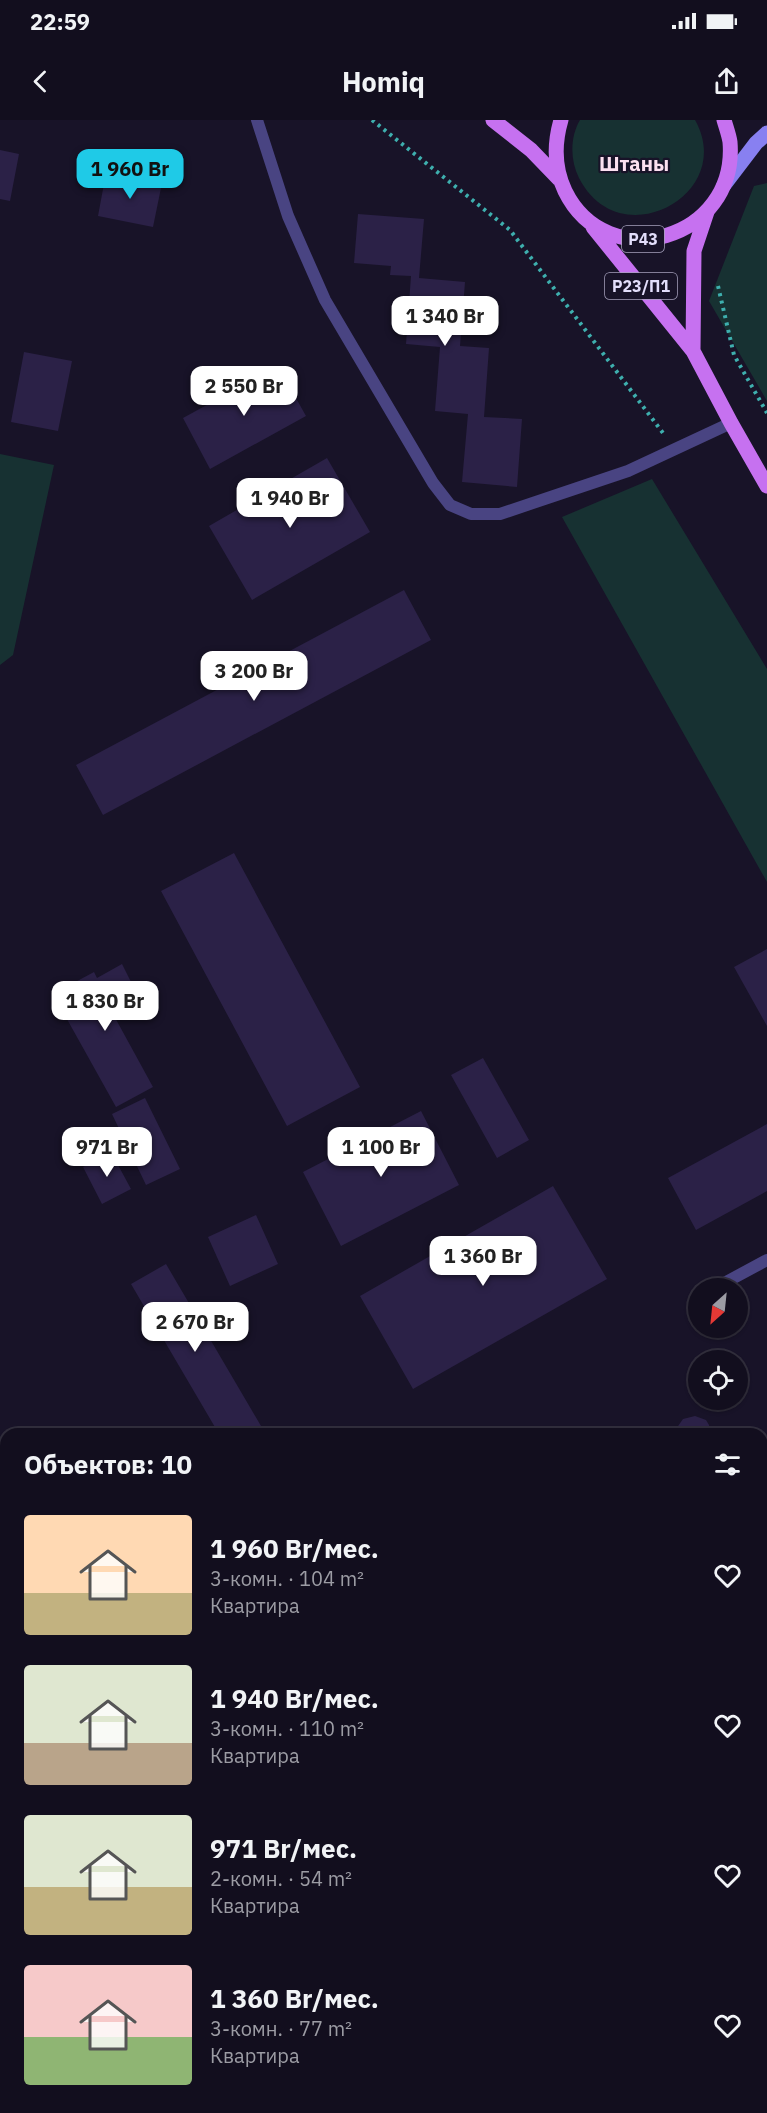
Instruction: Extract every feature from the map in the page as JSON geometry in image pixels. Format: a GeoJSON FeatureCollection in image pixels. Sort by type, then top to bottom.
{"type":"FeatureCollection","features":[{"type":"Feature","properties":{"kind":"main road","name":"Р43"},"geometry":{"type":"LineString","coordinates":[[493,120],[531,150],[559,179],[571,203],[590,222],[612,234],[638,239],[663,237],[687,228],[707,212],[724,185],[756,143],[767,133]]}},
{"type":"Feature","properties":{"kind":"main road","name":"Р43"},"geometry":{"type":"LineString","coordinates":[[559,179],[555,150],[561,120]]}},
{"type":"Feature","properties":{"kind":"main road","name":"Р43"},"geometry":{"type":"LineString","coordinates":[[724,120],[730,141],[730,163],[724,185]]}},
{"type":"Feature","properties":{"kind":"main road","name":"Р23/П1"},"geometry":{"type":"LineString","coordinates":[[693,351],[694,251],[707,212]]}},
{"type":"Feature","properties":{"kind":"main road","name":"Р23/П1"},"geometry":{"type":"LineString","coordinates":[[590,222],[693,351],[767,486]]}},
{"type":"Feature","properties":{"kind":"lane"},"geometry":{"type":"LineString","coordinates":[[257,120],[288,216],[325,300],[433,483],[450,505],[471,514],[500,514],[628,471],[731,423]]}},
{"type":"Feature","properties":{"kind":"lane"},"geometry":{"type":"LineString","coordinates":[[734,1278],[767,1260]]}},
{"type":"Feature","properties":{"kind":"path"},"geometry":{"type":"LineString","coordinates":[[372,120],[510,230],[675,449]]}},
{"type":"Feature","properties":{"kind":"path"},"geometry":{"type":"LineString","coordinates":[[717,284],[734,355],[767,413]]}},
{"type":"Feature","properties":{"kind":"green space"},"geometry":{"type":"Polygon","coordinates":[[[580,120],[695,120],[704,147],[700,172],[688,192],[668,207],[645,214],[620,213],[597,202],[579,178],[572,149],[574,134],[580,120]]]}},
{"type":"Feature","properties":{"kind":"green space"},"geometry":{"type":"Polygon","coordinates":[[[767,183],[767,401],[709,301],[754,186],[767,183]]]}},
{"type":"Feature","properties":{"kind":"green space"},"geometry":{"type":"Polygon","coordinates":[[[0,454],[54,465],[13,655],[0,665],[0,454]]]}},
{"type":"Feature","properties":{"kind":"green space"},"geometry":{"type":"Polygon","coordinates":[[[652,479],[767,669],[767,882],[562,517],[652,479]]]}},
{"type":"Feature","properties":{"kind":"building"},"geometry":{"type":"Polygon","coordinates":[[[0,150],[19,154],[10,201],[0,199],[0,150]]]}},
{"type":"Feature","properties":{"kind":"building"},"geometry":{"type":"Polygon","coordinates":[[[106,173],[162,183],[153,227],[98,216],[106,173]]]}},
{"type":"Feature","properties":{"kind":"building"},"geometry":{"type":"Polygon","coordinates":[[[358,214],[424,219],[419,278],[465,282],[460,346],[489,348],[484,417],[522,419],[517,487],[462,482],[468,414],[435,411],[440,347],[406,344],[411,276],[390,275],[391,266],[354,263],[358,214]]]}},
{"type":"Feature","properties":{"kind":"building"},"geometry":{"type":"Polygon","coordinates":[[[24,352],[72,361],[58,431],[11,422],[24,352]]]}},
{"type":"Feature","properties":{"kind":"building"},"geometry":{"type":"Polygon","coordinates":[[[278,366],[306,416],[210,469],[183,418],[278,366]]]}},
{"type":"Feature","properties":{"kind":"building"},"geometry":{"type":"Polygon","coordinates":[[[327,458],[370,532],[252,600],[209,526],[327,458]]]}},
{"type":"Feature","properties":{"kind":"building"},"geometry":{"type":"Polygon","coordinates":[[[404,590],[431,640],[103,815],[76,765],[404,590]]]}},
{"type":"Feature","properties":{"kind":"building"},"geometry":{"type":"Polygon","coordinates":[[[234,853],[360,1087],[287,1126],[161,891],[234,853]]]}},
{"type":"Feature","properties":{"kind":"building"},"geometry":{"type":"Polygon","coordinates":[[[767,949],[767,1026],[734,967],[767,949]]]}},
{"type":"Feature","properties":{"kind":"building"},"geometry":{"type":"Polygon","coordinates":[[[122,964],[134,988],[107,1003],[153,1087],[116,1107],[53,994],[94,972],[97,978],[122,964]]]}},
{"type":"Feature","properties":{"kind":"building"},"geometry":{"type":"Polygon","coordinates":[[[483,1058],[529,1140],[497,1158],[451,1075],[483,1058]]]}},
{"type":"Feature","properties":{"kind":"building"},"geometry":{"type":"Polygon","coordinates":[[[145,1098],[180,1169],[146,1185],[112,1114],[145,1098]]]}},
{"type":"Feature","properties":{"kind":"building"},"geometry":{"type":"Polygon","coordinates":[[[421,1111],[459,1185],[341,1246],[303,1172],[421,1111]]]}},
{"type":"Feature","properties":{"kind":"building"},"geometry":{"type":"Polygon","coordinates":[[[767,1124],[767,1191],[696,1230],[668,1178],[767,1124]]]}},
{"type":"Feature","properties":{"kind":"building"},"geometry":{"type":"Polygon","coordinates":[[[111,1152],[131,1189],[102,1204],[83,1167],[111,1152]]]}},
{"type":"Feature","properties":{"kind":"building"},"geometry":{"type":"Polygon","coordinates":[[[553,1186],[607,1279],[413,1389],[360,1296],[553,1186]]]}},
{"type":"Feature","properties":{"kind":"building"},"geometry":{"type":"Polygon","coordinates":[[[256,1215],[278,1264],[230,1286],[208,1237],[256,1215]]]}},
{"type":"Feature","properties":{"kind":"building"},"geometry":{"type":"Polygon","coordinates":[[[166,1264],[261,1426],[257,1428],[215,1428],[131,1284],[166,1264]]]}},
{"type":"Feature","properties":{"kind":"building"},"geometry":{"type":"Polygon","coordinates":[[[695,1416],[706,1420],[710,1428],[677,1428],[683,1419],[695,1416]]]}},
{"type":"Feature","properties":{"kind":"district","name":"Штаны"},"geometry":{"type":"Point","coordinates":[634,163]}}]}
